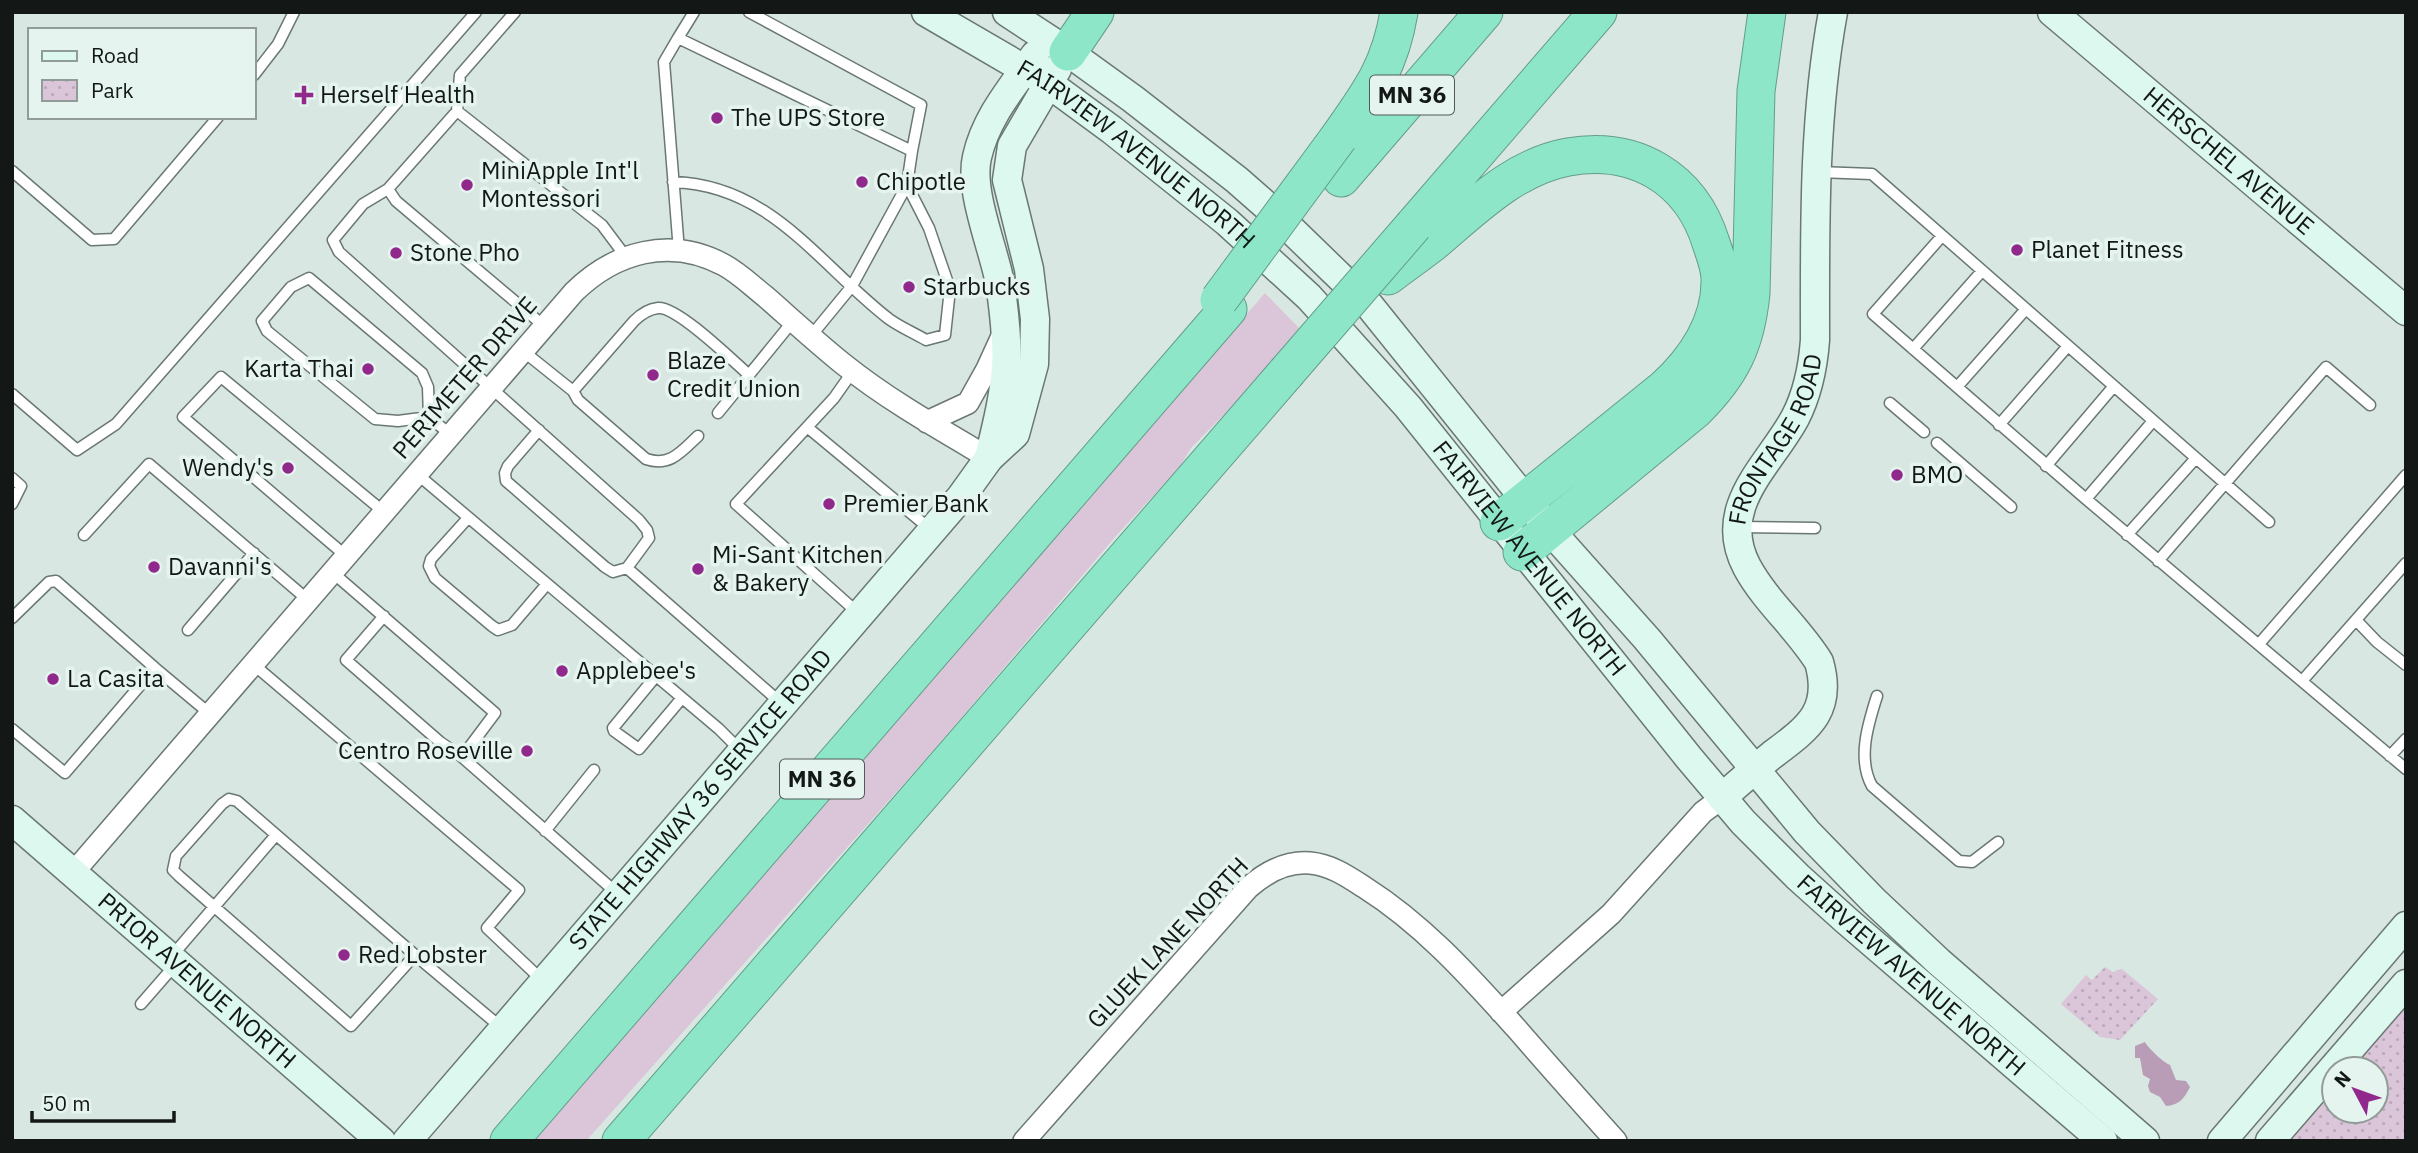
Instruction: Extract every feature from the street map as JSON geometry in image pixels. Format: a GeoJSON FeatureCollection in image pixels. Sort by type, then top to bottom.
{"type":"FeatureCollection","features":[{"type":"Feature","properties":{"kind":"highway"},"geometry":{"type":"LineString","coordinates":[[1060,34],[1095,12]]}},
{"type":"Feature","properties":{"kind":"highway"},"geometry":{"type":"LineString","coordinates":[[1224,304],[1386,65],[1399,12]]}},
{"type":"Feature","properties":{"kind":"highway","name":"MN 36"},"geometry":{"type":"LineString","coordinates":[[513,1135],[1120,435],[1224,304],[1341,178],[1484,12]]}},
{"type":"Feature","properties":{"kind":"highway"},"geometry":{"type":"LineString","coordinates":[[621,1141],[1355,292],[1388,276],[1598,12]]}},
{"type":"Feature","properties":{"kind":"highway"},"geometry":{"type":"LineString","coordinates":[[1499,522],[1539,514],[1695,410],[1717,388],[1731,367],[1749,319],[1756,91],[1767,12]]}},
{"type":"Feature","properties":{"kind":"highway"},"geometry":{"type":"LineString","coordinates":[[1422,235],[1542,164],[1568,157],[1592,155],[1616,156],[1642,162],[1665,176],[1687,194],[1709,234],[1720,278],[1718,296],[1714,316],[1695,357],[1539,514],[1522,552]]}},
{"type":"Feature","properties":{"kind":"street","name":"FAIRVIEW AVENUE NORTH"},"geometry":{"type":"LineString","coordinates":[[926,12],[1037,76],[1112,130],[1227,222],[1309,297],[1408,408],[1722,798],[1798,877],[2103,1141]]}},
{"type":"Feature","properties":{"kind":"street","name":"FAIRVIEW AVENUE NORTH"},"geometry":{"type":"LineString","coordinates":[[1007,12],[1060,34],[1133,99],[1237,180],[1359,295],[1378,314],[1539,514],[1671,667],[1753,770],[1807,832],[1874,901],[1939,961],[2145,1141]]}},
{"type":"Feature","properties":{"kind":"street","name":"FRONTAGE ROAD"},"geometry":{"type":"LineString","coordinates":[[1722,798],[1811,723],[1823,694],[1819,662],[1746,565],[1738,527],[1741,505],[1749,486],[1796,416],[1813,365],[1815,172],[1821,98],[1833,12]]}},
{"type":"Feature","properties":{"kind":"street","name":"HERSCHEL AVENUE"},"geometry":{"type":"LineString","coordinates":[[2052,12],[2406,311]]}},
{"type":"Feature","properties":{"kind":"street"},"geometry":{"type":"LineString","coordinates":[[989,458],[1015,434],[1034,364],[1035,319],[1029,269],[1007,180],[1012,146],[1037,76],[1060,34]]}},
{"type":"Feature","properties":{"kind":"street"},"geometry":{"type":"LineString","coordinates":[[989,458],[1006,368],[1006,329],[999,282],[978,193],[976,159],[986,127],[1004,96],[1037,76]]}},
{"type":"Feature","properties":{"kind":"street","name":"PERIMETER DRIVE"},"geometry":{"type":"LineString","coordinates":[[73,873],[544,326],[590,276],[610,263],[654,250],[701,255],[724,265],[887,397],[989,458]]}},
{"type":"Feature","properties":{"kind":"street"},"geometry":{"type":"LineString","coordinates":[[928,422],[968,403],[1006,329]]}},
{"type":"Feature","properties":{"kind":"street","name":"STATE HIGHWAY 36 SERVICE ROAD"},"geometry":{"type":"LineString","coordinates":[[407,1141],[933,531],[961,498],[989,458]]}},
{"type":"Feature","properties":{"kind":"street"},"geometry":{"type":"LineString","coordinates":[[1501,1012],[1611,914],[1703,811],[1722,798]]}},
{"type":"Feature","properties":{"kind":"street","name":"PRIOR AVENUE NORTH"},"geometry":{"type":"LineString","coordinates":[[12,820],[381,1141]]}},
{"type":"Feature","properties":{"kind":"street","name":"GLUEK LANE NORTH"},"geometry":{"type":"LineString","coordinates":[[1024,1141],[1248,888],[1261,876],[1278,867],[1294,863],[1329,867],[1382,899],[1420,928],[1457,962],[1616,1141]]}},
{"type":"Feature","properties":{"kind":"street"},"geometry":{"type":"LineString","coordinates":[[2222,1141],[2406,926]]}},
{"type":"Feature","properties":{"kind":"street"},"geometry":{"type":"LineString","coordinates":[[2270,1141],[2406,984]]}},
{"type":"Feature","properties":{"kind":"lane"},"geometry":{"type":"LineString","coordinates":[[256,72],[278,44],[294,12]]}},
{"type":"Feature","properties":{"kind":"lane"},"geometry":{"type":"LineString","coordinates":[[12,394],[77,450],[116,424],[476,12]]}},
{"type":"Feature","properties":{"kind":"lane"},"geometry":{"type":"LineString","coordinates":[[515,12],[460,75],[457,111],[388,189],[363,204],[333,240],[339,252],[539,430],[639,520],[647,530],[649,538],[626,568],[613,572],[605,567],[506,481],[508,466],[539,430]]}},
{"type":"Feature","properties":{"kind":"lane"},"geometry":{"type":"LineString","coordinates":[[679,251],[664,62],[694,12]]}},
{"type":"Feature","properties":{"kind":"lane"},"geometry":{"type":"LineString","coordinates":[[749,12],[921,105],[907,185],[852,286],[811,336]]}},
{"type":"Feature","properties":{"kind":"lane"},"geometry":{"type":"LineString","coordinates":[[678,38],[912,152]]}},
{"type":"Feature","properties":{"kind":"lane"},"geometry":{"type":"LineString","coordinates":[[457,111],[602,225],[626,257]]}},
{"type":"Feature","properties":{"kind":"lane"},"geometry":{"type":"LineString","coordinates":[[12,171],[92,240],[114,239],[216,119]]}},
{"type":"Feature","properties":{"kind":"lane"},"geometry":{"type":"LineString","coordinates":[[1815,172],[1872,174],[2269,522]]}},
{"type":"Feature","properties":{"kind":"lane"},"geometry":{"type":"LineString","coordinates":[[673,182],[697,182],[722,188],[757,205],[890,320],[926,340],[945,335],[950,289],[929,228],[907,185]]}},
{"type":"Feature","properties":{"kind":"lane"},"geometry":{"type":"LineString","coordinates":[[388,189],[396,201],[544,326]]}},
{"type":"Feature","properties":{"kind":"lane"},"geometry":{"type":"LineString","coordinates":[[1942,236],[1874,314],[2046,466],[2406,769]]}},
{"type":"Feature","properties":{"kind":"lane"},"geometry":{"type":"LineString","coordinates":[[1913,349],[1982,271]]}},
{"type":"Feature","properties":{"kind":"lane"},"geometry":{"type":"LineString","coordinates":[[429,417],[428,387],[422,373],[309,278],[291,287],[262,321],[267,331],[375,419],[398,421],[429,417],[451,435]]}},
{"type":"Feature","properties":{"kind":"lane"},"geometry":{"type":"LineString","coordinates":[[573,391],[640,315],[658,308],[677,313],[748,374]]}},
{"type":"Feature","properties":{"kind":"lane"},"geometry":{"type":"LineString","coordinates":[[1957,387],[2026,309]]}},
{"type":"Feature","properties":{"kind":"lane"},"geometry":{"type":"LineString","coordinates":[[718,412],[793,321]]}},
{"type":"Feature","properties":{"kind":"lane"},"geometry":{"type":"LineString","coordinates":[[1999,425],[2068,346]]}},
{"type":"Feature","properties":{"kind":"lane"},"geometry":{"type":"LineString","coordinates":[[523,351],[573,391],[578,400],[646,459],[658,463],[678,455],[698,436]]}},
{"type":"Feature","properties":{"kind":"lane"},"geometry":{"type":"LineString","coordinates":[[2158,561],[2326,367],[2370,405]]}},
{"type":"Feature","properties":{"kind":"lane"},"geometry":{"type":"LineString","coordinates":[[853,371],[834,398],[736,504],[860,615]]}},
{"type":"Feature","properties":{"kind":"lane"},"geometry":{"type":"LineString","coordinates":[[346,556],[183,417],[221,377],[384,512]]}},
{"type":"Feature","properties":{"kind":"lane"},"geometry":{"type":"LineString","coordinates":[[2046,466],[2114,386]]}},
{"type":"Feature","properties":{"kind":"lane"},"geometry":{"type":"LineString","coordinates":[[1891,403],[1924,432]]}},
{"type":"Feature","properties":{"kind":"lane"},"geometry":{"type":"LineString","coordinates":[[2086,499],[2153,421]]}},
{"type":"Feature","properties":{"kind":"lane"},"geometry":{"type":"LineString","coordinates":[[807,427],[933,531]]}},
{"type":"Feature","properties":{"kind":"lane"},"geometry":{"type":"LineString","coordinates":[[1937,443],[2011,507]]}},
{"type":"Feature","properties":{"kind":"lane"},"geometry":{"type":"LineString","coordinates":[[2127,535],[2196,458]]}},
{"type":"Feature","properties":{"kind":"lane"},"geometry":{"type":"LineString","coordinates":[[84,535],[149,464],[308,600]]}},
{"type":"Feature","properties":{"kind":"lane"},"geometry":{"type":"LineString","coordinates":[[417,474],[742,752]]}},
{"type":"Feature","properties":{"kind":"lane"},"geometry":{"type":"LineString","coordinates":[[2259,644],[2406,475]]}},
{"type":"Feature","properties":{"kind":"lane"},"geometry":{"type":"LineString","coordinates":[[12,478],[21,486],[12,504]]}},
{"type":"Feature","properties":{"kind":"lane"},"geometry":{"type":"LineString","coordinates":[[468,519],[431,559],[429,566],[435,578],[492,626],[498,630],[512,625],[547,584]]}},
{"type":"Feature","properties":{"kind":"lane"},"geometry":{"type":"LineString","coordinates":[[1738,527],[1815,528]]}},
{"type":"Feature","properties":{"kind":"lane"},"geometry":{"type":"LineString","coordinates":[[188,630],[254,553]]}},
{"type":"Feature","properties":{"kind":"lane"},"geometry":{"type":"LineString","coordinates":[[2302,681],[2406,564]]}},
{"type":"Feature","properties":{"kind":"lane"},"geometry":{"type":"LineString","coordinates":[[626,568],[783,705]]}},
{"type":"Feature","properties":{"kind":"lane"},"geometry":{"type":"LineString","coordinates":[[332,572],[495,713],[461,757]]}},
{"type":"Feature","properties":{"kind":"lane"},"geometry":{"type":"LineString","coordinates":[[12,618],[49,582],[56,581],[210,714]]}},
{"type":"Feature","properties":{"kind":"lane"},"geometry":{"type":"LineString","coordinates":[[384,617],[346,660],[619,895]]}},
{"type":"Feature","properties":{"kind":"lane"},"geometry":{"type":"LineString","coordinates":[[2356,620],[2406,665]]}},
{"type":"Feature","properties":{"kind":"lane"},"geometry":{"type":"LineString","coordinates":[[253,664],[519,890],[486,928],[544,982]]}},
{"type":"Feature","properties":{"kind":"lane"},"geometry":{"type":"LineString","coordinates":[[12,729],[65,773],[155,668]]}},
{"type":"Feature","properties":{"kind":"lane"},"geometry":{"type":"LineString","coordinates":[[656,676],[613,728],[614,731],[639,749],[682,698]]}},
{"type":"Feature","properties":{"kind":"lane"},"geometry":{"type":"LineString","coordinates":[[1877,696],[1870,721],[1864,763],[1872,786],[1959,861],[1972,862],[1998,842]]}},
{"type":"Feature","properties":{"kind":"lane"},"geometry":{"type":"LineString","coordinates":[[2390,756],[2406,738]]}},
{"type":"Feature","properties":{"kind":"lane"},"geometry":{"type":"LineString","coordinates":[[545,831],[594,771]]}},
{"type":"Feature","properties":{"kind":"lane"},"geometry":{"type":"LineString","coordinates":[[415,955],[351,1026],[173,870],[176,856],[229,799],[237,801],[503,1029]]}},
{"type":"Feature","properties":{"kind":"lane"},"geometry":{"type":"LineString","coordinates":[[141,1004],[214,906],[276,835]]}},
{"type":"Feature","properties":{"kind":"green space"},"geometry":{"type":"Polygon","coordinates":[[[1265,293],[1302,331],[1191,448],[1179,468],[1116,536],[932,752],[586,1141],[530,1141],[1265,293]]]}},
{"type":"Feature","properties":{"kind":"green space"},"geometry":{"type":"Polygon","coordinates":[[[2105,967],[2113,972],[2122,969],[2158,999],[2120,1040],[2100,1037],[2061,1004],[2086,975],[2092,980],[2105,967]]]}},
{"type":"Feature","properties":{"kind":"green space"},"geometry":{"type":"Polygon","coordinates":[[[2406,1001],[2406,1141],[2286,1141],[2320,1101],[2320,1125],[2390,1125],[2390,1055],[2359,1055],[2406,1001]]]}},
{"type":"Feature","properties":{"kind":"shaded area"},"geometry":{"type":"Polygon","coordinates":[[[2145,1042],[2156,1055],[2170,1065],[2176,1080],[2186,1081],[2190,1087],[2178,1103],[2166,1106],[2160,1097],[2150,1092],[2150,1079],[2143,1075],[2140,1058],[2135,1058],[2135,1046],[2145,1042]]]}},
{"type":"Feature","properties":{"kind":"place","name":"Herself Health"},"geometry":{"type":"Point","coordinates":[304,95]}},
{"type":"Feature","properties":{"kind":"place","name":"The UPS Store"},"geometry":{"type":"Point","coordinates":[717,118]}},
{"type":"Feature","properties":{"kind":"place","name":"Chipotle"},"geometry":{"type":"Point","coordinates":[862,182]}},
{"type":"Feature","properties":{"kind":"place","name":"MiniApple Int'l Montessori"},"geometry":{"type":"Point","coordinates":[467,185]}},
{"type":"Feature","properties":{"kind":"place","name":"Planet Fitness"},"geometry":{"type":"Point","coordinates":[2017,250]}},
{"type":"Feature","properties":{"kind":"place","name":"Stone Pho"},"geometry":{"type":"Point","coordinates":[396,253]}},
{"type":"Feature","properties":{"kind":"place","name":"Starbucks"},"geometry":{"type":"Point","coordinates":[909,287]}},
{"type":"Feature","properties":{"kind":"place","name":"Karta Thai"},"geometry":{"type":"Point","coordinates":[368,369]}},
{"type":"Feature","properties":{"kind":"place","name":"Blaze Credit Union"},"geometry":{"type":"Point","coordinates":[653,375]}},
{"type":"Feature","properties":{"kind":"place","name":"Wendy's"},"geometry":{"type":"Point","coordinates":[288,468]}},
{"type":"Feature","properties":{"kind":"place","name":"BMO"},"geometry":{"type":"Point","coordinates":[1897,475]}},
{"type":"Feature","properties":{"kind":"place","name":"Premier Bank"},"geometry":{"type":"Point","coordinates":[829,504]}},
{"type":"Feature","properties":{"kind":"place","name":"Davanni's"},"geometry":{"type":"Point","coordinates":[154,567]}},
{"type":"Feature","properties":{"kind":"place","name":"Mi-Sant Kitchen & Bakery"},"geometry":{"type":"Point","coordinates":[698,569]}},
{"type":"Feature","properties":{"kind":"place","name":"Applebee's"},"geometry":{"type":"Point","coordinates":[562,671]}},
{"type":"Feature","properties":{"kind":"place","name":"La Casita"},"geometry":{"type":"Point","coordinates":[53,679]}},
{"type":"Feature","properties":{"kind":"place","name":"Centro Roseville"},"geometry":{"type":"Point","coordinates":[527,751]}},
{"type":"Feature","properties":{"kind":"place","name":"Red Lobster"},"geometry":{"type":"Point","coordinates":[344,955]}}]}
